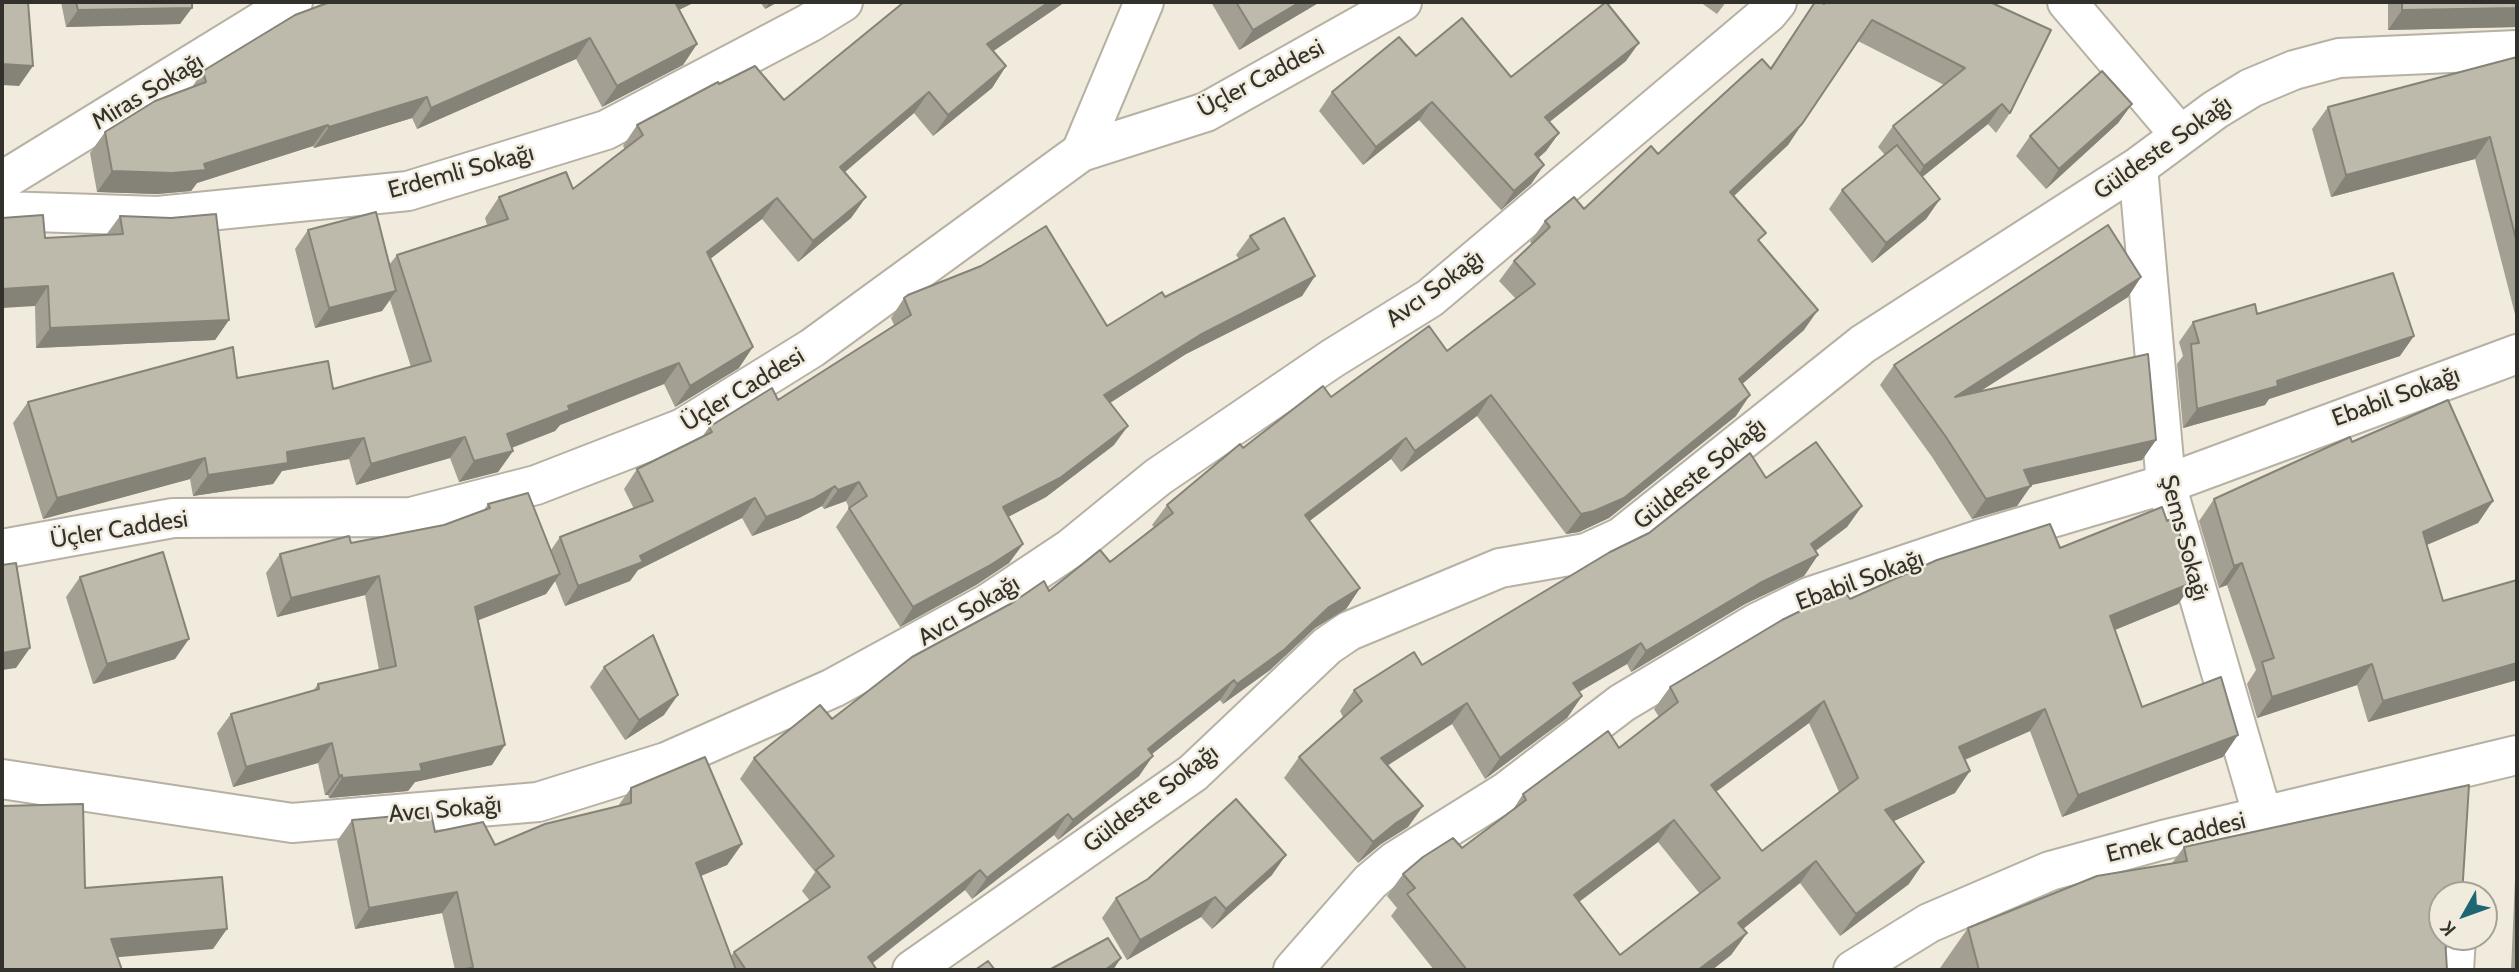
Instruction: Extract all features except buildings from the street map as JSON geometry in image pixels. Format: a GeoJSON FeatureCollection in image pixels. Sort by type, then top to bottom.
{"type":"FeatureCollection","features":[{"type":"Feature","properties":{"kind":"street","name":"Miras Sokağı"},"geometry":{"type":"LineString","coordinates":[[2,181],[293,2]]}},
{"type":"Feature","properties":{"kind":"street","name":"Erdemli Sokağı"},"geometry":{"type":"LineString","coordinates":[[2,211],[158,216],[408,191],[606,131],[809,23],[843,2]]}},
{"type":"Feature","properties":{"kind":"street"},"geometry":{"type":"LineString","coordinates":[[1080,152],[1144,2]]}},
{"type":"Feature","properties":{"kind":"street","name":"Üçler Caddesi"},"geometry":{"type":"LineString","coordinates":[[2,549],[173,518],[411,517],[536,485],[683,428],[812,348],[1080,152],[1206,112],[1402,2]]}},
{"type":"Feature","properties":{"kind":"street","name":"Avcı Sokağı"},"geometry":{"type":"LineString","coordinates":[[2,779],[292,824],[538,802],[666,762],[833,688],[987,604],[1071,548],[1158,477],[1333,358],[1430,298],[1768,13],[1777,2]]}},
{"type":"Feature","properties":{"kind":"street"},"geometry":{"type":"LineString","coordinates":[[2067,2],[2180,135]]}},
{"type":"Feature","properties":{"kind":"street","name":"Güldeste Sokağı"},"geometry":{"type":"LineString","coordinates":[[912,970],[1193,773],[1326,646],[1349,631],[1500,568],[1586,553],[1621,537],[1863,344],[2138,167],[2215,110],[2251,88],[2294,70],[2339,58],[2517,50]]}},
{"type":"Feature","properties":{"kind":"street","name":"Şems Sokağı"},"geometry":{"type":"LineString","coordinates":[[2138,167],[2166,484],[2263,817]]}},
{"type":"Feature","properties":{"kind":"street","name":"Ebabil Sokağı"},"geometry":{"type":"LineString","coordinates":[[1293,970],[1370,882],[1395,861],[1507,791],[1622,703],[1756,623],[1810,597],[1981,538],[2166,484],[2517,354]]}},
{"type":"Feature","properties":{"kind":"street","name":"Emek Caddesi"},"geometry":{"type":"LineString","coordinates":[[1853,970],[1929,923],[2050,871],[2163,840],[2517,755]]}},
{"type":"Feature","properties":{"kind":"street"},"geometry":{"type":"LineString","coordinates":[[2466,805],[2469,767]]}},
{"type":"Feature","properties":{"kind":"street"},"geometry":{"type":"LineString","coordinates":[[2454,970],[2455,951]]}}]}
